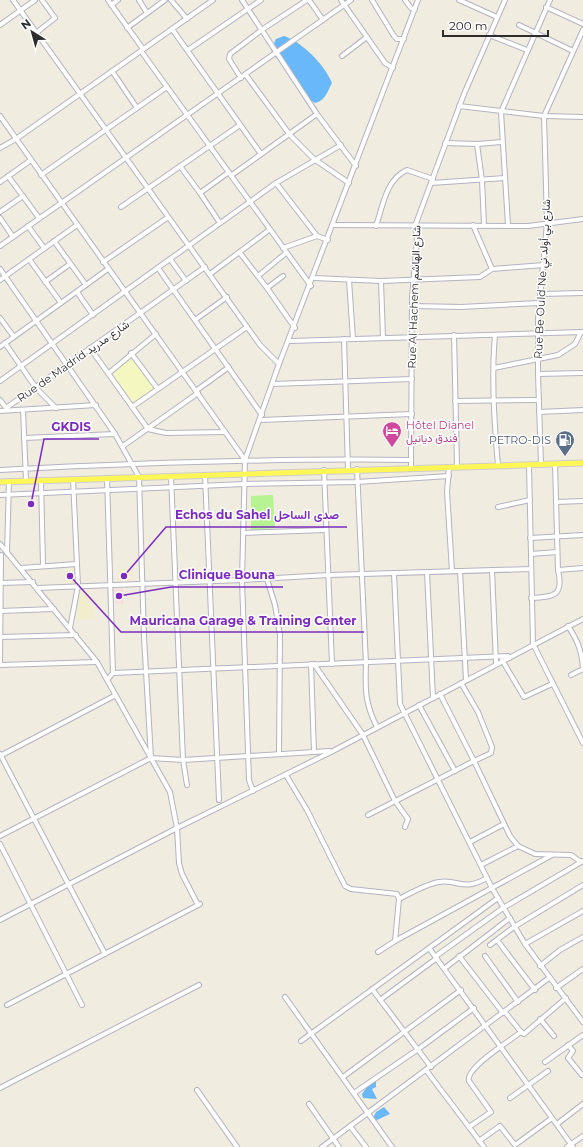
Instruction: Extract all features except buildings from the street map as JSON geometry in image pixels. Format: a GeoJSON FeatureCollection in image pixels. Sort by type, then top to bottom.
{"type":"FeatureCollection","features":[{"type":"Feature","properties":{"kind":"main road"},"geometry":{"type":"LineString","coordinates":[[0,482],[324,470],[583,463]]}},
{"type":"Feature","properties":{"kind":"street"},"geometry":{"type":"LineString","coordinates":[[13,0],[188,247],[205,267],[260,345],[279,364]]}},
{"type":"Feature","properties":{"kind":"street"},"geometry":{"type":"LineString","coordinates":[[0,25],[35,0]]}},
{"type":"Feature","properties":{"kind":"street"},"geometry":{"type":"LineString","coordinates":[[36,33],[55,18],[42,0]]}},
{"type":"Feature","properties":{"kind":"street"},"geometry":{"type":"LineString","coordinates":[[108,0],[187,116],[310,286]]}},
{"type":"Feature","properties":{"kind":"street"},"geometry":{"type":"LineString","coordinates":[[111,5],[118,0]]}},
{"type":"Feature","properties":{"kind":"street"},"geometry":{"type":"LineString","coordinates":[[139,0],[147,13]]}},
{"type":"Feature","properties":{"kind":"street"},"geometry":{"type":"LineString","coordinates":[[127,28],[165,0]]}},
{"type":"Feature","properties":{"kind":"street"},"geometry":{"type":"LineString","coordinates":[[171,0],[187,19]]}},
{"type":"Feature","properties":{"kind":"street"},"geometry":{"type":"LineString","coordinates":[[0,148],[16,139],[187,19],[206,2],[213,0]]}},
{"type":"Feature","properties":{"kind":"street"},"geometry":{"type":"LineString","coordinates":[[242,0],[263,29],[317,114],[356,166]]}},
{"type":"Feature","properties":{"kind":"street"},"geometry":{"type":"LineString","coordinates":[[188,50],[261,0]]}},
{"type":"Feature","properties":{"kind":"street"},"geometry":{"type":"LineString","coordinates":[[242,78],[228,56],[263,29],[308,0],[323,20]]}},
{"type":"Feature","properties":{"kind":"street"},"geometry":{"type":"LineString","coordinates":[[341,0],[385,63],[393,68]]}},
{"type":"Feature","properties":{"kind":"street"},"geometry":{"type":"LineString","coordinates":[[0,246],[242,78],[351,0]]}},
{"type":"Feature","properties":{"kind":"street"},"geometry":{"type":"LineString","coordinates":[[372,0],[394,36],[397,39],[404,38]]}},
{"type":"Feature","properties":{"kind":"street"},"geometry":{"type":"LineString","coordinates":[[405,0],[412,8],[415,9]]}},
{"type":"Feature","properties":{"kind":"street"},"geometry":{"type":"LineString","coordinates":[[253,791],[249,780],[242,580],[245,461],[274,384],[279,364],[295,328],[418,0]]}},
{"type":"Feature","properties":{"kind":"street"},"geometry":{"type":"LineString","coordinates":[[459,0],[497,17]]}},
{"type":"Feature","properties":{"kind":"street","name":"Rue Al Hachem شارع الهاشم"},"geometry":{"type":"LineString","coordinates":[[411,468],[412,306],[417,240],[414,226],[459,106],[505,0]]}},
{"type":"Feature","properties":{"kind":"street"},"geometry":{"type":"LineString","coordinates":[[508,225],[507,184],[505,178],[502,142],[501,112],[550,0]]}},
{"type":"Feature","properties":{"kind":"street"},"geometry":{"type":"LineString","coordinates":[[546,7],[583,24]]}},
{"type":"Feature","properties":{"kind":"street"},"geometry":{"type":"LineString","coordinates":[[519,25],[573,51]]}},
{"type":"Feature","properties":{"kind":"street"},"geometry":{"type":"LineString","coordinates":[[172,29],[261,154]]}},
{"type":"Feature","properties":{"kind":"street","name":"Rue Be Ould Ne شارع بي أولد ني"},"geometry":{"type":"LineString","coordinates":[[541,464],[538,333],[539,303],[547,223],[544,116],[573,51],[581,39],[583,30]]}},
{"type":"Feature","properties":{"kind":"street"},"geometry":{"type":"LineString","coordinates":[[489,34],[527,50]]}},
{"type":"Feature","properties":{"kind":"street"},"geometry":{"type":"LineString","coordinates":[[342,56],[367,37]]}},
{"type":"Feature","properties":{"kind":"street"},"geometry":{"type":"LineString","coordinates":[[112,72],[137,108]]}},
{"type":"Feature","properties":{"kind":"street"},"geometry":{"type":"LineString","coordinates":[[246,75],[290,135],[314,159],[349,183]]}},
{"type":"Feature","properties":{"kind":"street"},"geometry":{"type":"LineString","coordinates":[[41,175],[168,87]]}},
{"type":"Feature","properties":{"kind":"street"},"geometry":{"type":"LineString","coordinates":[[459,106],[544,116],[583,117]]}},
{"type":"Feature","properties":{"kind":"street"},"geometry":{"type":"LineString","coordinates":[[200,193],[290,135],[317,114]]}},
{"type":"Feature","properties":{"kind":"street"},"geometry":{"type":"LineString","coordinates":[[0,116],[108,269],[183,371],[245,461]]}},
{"type":"Feature","properties":{"kind":"street"},"geometry":{"type":"LineString","coordinates":[[121,207],[146,188],[240,125]]}},
{"type":"Feature","properties":{"kind":"street"},"geometry":{"type":"LineString","coordinates":[[445,143],[478,144],[502,142]]}},
{"type":"Feature","properties":{"kind":"street"},"geometry":{"type":"LineString","coordinates":[[478,144],[482,180],[484,225]]}},
{"type":"Feature","properties":{"kind":"street"},"geometry":{"type":"LineString","coordinates":[[0,381],[124,291],[250,203],[276,182],[341,145]]}},
{"type":"Feature","properties":{"kind":"street"},"geometry":{"type":"LineString","coordinates":[[0,182],[31,160]]}},
{"type":"Feature","properties":{"kind":"street"},"geometry":{"type":"LineString","coordinates":[[180,166],[220,223]]}},
{"type":"Feature","properties":{"kind":"street"},"geometry":{"type":"LineString","coordinates":[[376,226],[390,184],[399,173],[407,170],[432,181],[505,178]]}},
{"type":"Feature","properties":{"kind":"street"},"geometry":{"type":"LineString","coordinates":[[8,176],[39,218]]}},
{"type":"Feature","properties":{"kind":"street"},"geometry":{"type":"LineString","coordinates":[[276,182],[317,236],[328,240]]}},
{"type":"Feature","properties":{"kind":"street"},"geometry":{"type":"LineString","coordinates":[[0,212],[23,196]]}},
{"type":"Feature","properties":{"kind":"street"},"geometry":{"type":"LineString","coordinates":[[0,218],[13,237]]}},
{"type":"Feature","properties":{"kind":"street"},"geometry":{"type":"LineString","coordinates":[[103,262],[167,218]]}},
{"type":"Feature","properties":{"kind":"street"},"geometry":{"type":"LineString","coordinates":[[333,225],[528,226],[583,219]]}},
{"type":"Feature","properties":{"kind":"street"},"geometry":{"type":"LineString","coordinates":[[0,280],[77,225]]}},
{"type":"Feature","properties":{"kind":"street"},"geometry":{"type":"LineString","coordinates":[[473,225],[492,269]]}},
{"type":"Feature","properties":{"kind":"street"},"geometry":{"type":"LineString","coordinates":[[28,226],[44,248]]}},
{"type":"Feature","properties":{"kind":"street"},"geometry":{"type":"LineString","coordinates":[[210,274],[269,230]]}},
{"type":"Feature","properties":{"kind":"street"},"geometry":{"type":"LineString","coordinates":[[283,248],[317,236]]}},
{"type":"Feature","properties":{"kind":"street"},"geometry":{"type":"LineString","coordinates":[[54,241],[86,285]]}},
{"type":"Feature","properties":{"kind":"street"},"geometry":{"type":"LineString","coordinates":[[240,253],[295,328]]}},
{"type":"Feature","properties":{"kind":"street"},"geometry":{"type":"LineString","coordinates":[[258,276],[286,254]]}},
{"type":"Feature","properties":{"kind":"street"},"geometry":{"type":"LineString","coordinates":[[29,259],[61,303]]}},
{"type":"Feature","properties":{"kind":"street"},"geometry":{"type":"LineString","coordinates":[[170,259],[186,281]]}},
{"type":"Feature","properties":{"kind":"street"},"geometry":{"type":"LineString","coordinates":[[45,282],[70,264]]}},
{"type":"Feature","properties":{"kind":"street"},"geometry":{"type":"LineString","coordinates":[[314,278],[414,281],[480,277],[492,269],[544,265]]}},
{"type":"Feature","properties":{"kind":"street","name":"Rue de Madrid شارع مدريد"},"geometry":{"type":"LineString","coordinates":[[7,409],[205,267]]}},
{"type":"Feature","properties":{"kind":"street"},"geometry":{"type":"LineString","coordinates":[[158,268],[262,415]]}},
{"type":"Feature","properties":{"kind":"street"},"geometry":{"type":"LineString","coordinates":[[0,269],[96,405],[123,446],[139,477],[142,583],[151,758]]}},
{"type":"Feature","properties":{"kind":"street"},"geometry":{"type":"LineString","coordinates":[[0,347],[108,269]]}},
{"type":"Feature","properties":{"kind":"street"},"geometry":{"type":"LineString","coordinates":[[267,288],[283,276]]}},
{"type":"Feature","properties":{"kind":"street"},"geometry":{"type":"LineString","coordinates":[[349,280],[353,339]]}},
{"type":"Feature","properties":{"kind":"street"},"geometry":{"type":"LineString","coordinates":[[381,281],[383,338]]}},
{"type":"Feature","properties":{"kind":"street"},"geometry":{"type":"LineString","coordinates":[[77,292],[93,314]]}},
{"type":"Feature","properties":{"kind":"street"},"geometry":{"type":"LineString","coordinates":[[541,294],[583,293]]}},
{"type":"Feature","properties":{"kind":"street"},"geometry":{"type":"LineString","coordinates":[[195,320],[227,297]]}},
{"type":"Feature","properties":{"kind":"street"},"geometry":{"type":"LineString","coordinates":[[412,306],[461,307],[539,303]]}},
{"type":"Feature","properties":{"kind":"street"},"geometry":{"type":"LineString","coordinates":[[0,318],[14,337]]}},
{"type":"Feature","properties":{"kind":"street"},"geometry":{"type":"LineString","coordinates":[[132,407],[157,388],[247,327]]}},
{"type":"Feature","properties":{"kind":"street"},"geometry":{"type":"LineString","coordinates":[[290,341],[582,332]]}},
{"type":"Feature","properties":{"kind":"street"},"geometry":{"type":"LineString","coordinates":[[494,368],[558,355],[575,344],[582,332]]}},
{"type":"Feature","properties":{"kind":"street"},"geometry":{"type":"LineString","coordinates":[[109,373],[156,334]]}},
{"type":"Feature","properties":{"kind":"street"},"geometry":{"type":"LineString","coordinates":[[454,335],[457,466]]}},
{"type":"Feature","properties":{"kind":"street"},"geometry":{"type":"LineString","coordinates":[[495,335],[494,400],[498,465]]}},
{"type":"Feature","properties":{"kind":"street"},"geometry":{"type":"LineString","coordinates":[[344,339],[348,470]]}},
{"type":"Feature","properties":{"kind":"street"},"geometry":{"type":"LineString","coordinates":[[5,343],[36,388],[56,408]]}},
{"type":"Feature","properties":{"kind":"street"},"geometry":{"type":"LineString","coordinates":[[90,348],[148,429],[166,433],[225,432]]}},
{"type":"Feature","properties":{"kind":"street"},"geometry":{"type":"LineString","coordinates":[[131,354],[157,388]]}},
{"type":"Feature","properties":{"kind":"street"},"geometry":{"type":"LineString","coordinates":[[123,446],[148,429],[229,367]]}},
{"type":"Feature","properties":{"kind":"street"},"geometry":{"type":"LineString","coordinates":[[538,374],[583,373]]}},
{"type":"Feature","properties":{"kind":"street"},"geometry":{"type":"LineString","coordinates":[[274,384],[412,379]]}},
{"type":"Feature","properties":{"kind":"street"},"geometry":{"type":"LineString","coordinates":[[0,400],[7,409]]}},
{"type":"Feature","properties":{"kind":"street"},"geometry":{"type":"LineString","coordinates":[[456,401],[539,400]]}},
{"type":"Feature","properties":{"kind":"street"},"geometry":{"type":"LineString","coordinates":[[0,411],[7,409],[23,410],[96,405]]}},
{"type":"Feature","properties":{"kind":"street"},"geometry":{"type":"LineString","coordinates":[[23,410],[26,481]]}},
{"type":"Feature","properties":{"kind":"street"},"geometry":{"type":"LineString","coordinates":[[539,412],[583,410]]}},
{"type":"Feature","properties":{"kind":"street"},"geometry":{"type":"LineString","coordinates":[[260,420],[346,418],[412,414]]}},
{"type":"Feature","properties":{"kind":"street"},"geometry":{"type":"LineString","coordinates":[[24,438],[115,434]]}},
{"type":"Feature","properties":{"kind":"street"},"geometry":{"type":"LineString","coordinates":[[0,470],[245,461],[348,459],[411,460]]}},
{"type":"Feature","properties":{"kind":"street"},"geometry":{"type":"LineString","coordinates":[[529,464],[533,644],[583,743]]}},
{"type":"Feature","properties":{"kind":"street"},"geometry":{"type":"LineString","coordinates":[[531,598],[550,598],[559,590],[561,583],[558,570],[557,552],[555,464]]}},
{"type":"Feature","properties":{"kind":"street"},"geometry":{"type":"LineString","coordinates":[[450,467],[447,494],[452,571]]}},
{"type":"Feature","properties":{"kind":"street"},"geometry":{"type":"LineString","coordinates":[[357,469],[366,664],[365,695],[368,707],[378,727]]}},
{"type":"Feature","properties":{"kind":"street"},"geometry":{"type":"LineString","coordinates":[[324,470],[326,530],[330,575],[332,664]]}},
{"type":"Feature","properties":{"kind":"street"},"geometry":{"type":"LineString","coordinates":[[205,475],[219,800]]}},
{"type":"Feature","properties":{"kind":"street"},"geometry":{"type":"LineString","coordinates":[[171,476],[183,760],[187,785]]}},
{"type":"Feature","properties":{"kind":"street"},"geometry":{"type":"LineString","coordinates":[[0,495],[74,490],[140,490],[244,484],[357,482],[449,476]]}},
{"type":"Feature","properties":{"kind":"street"},"geometry":{"type":"LineString","coordinates":[[107,478],[113,673],[107,680]]}},
{"type":"Feature","properties":{"kind":"street"},"geometry":{"type":"LineString","coordinates":[[70,628],[78,586],[73,479]]}},
{"type":"Feature","properties":{"kind":"street"},"geometry":{"type":"LineString","coordinates":[[41,480],[43,565]]}},
{"type":"Feature","properties":{"kind":"street"},"geometry":{"type":"LineString","coordinates":[[7,553],[10,481]]}},
{"type":"Feature","properties":{"kind":"street"},"geometry":{"type":"LineString","coordinates":[[498,507],[530,500]]}},
{"type":"Feature","properties":{"kind":"street"},"geometry":{"type":"LineString","coordinates":[[556,502],[583,501]]}},
{"type":"Feature","properties":{"kind":"street"},"geometry":{"type":"LineString","coordinates":[[243,533],[326,530]]}},
{"type":"Feature","properties":{"kind":"street"},"geometry":{"type":"LineString","coordinates":[[530,538],[583,535]]}},
{"type":"Feature","properties":{"kind":"street"},"geometry":{"type":"LineString","coordinates":[[0,544],[33,582],[97,662],[114,696],[170,792],[177,828],[179,863],[182,874],[199,904],[7,1005]]}},
{"type":"Feature","properties":{"kind":"street"},"geometry":{"type":"LineString","coordinates":[[531,554],[557,552]]}},
{"type":"Feature","properties":{"kind":"street"},"geometry":{"type":"LineString","coordinates":[[7,553],[0,555],[0,665],[97,662]]}},
{"type":"Feature","properties":{"kind":"street"},"geometry":{"type":"LineString","coordinates":[[21,568],[43,565],[77,564]]}},
{"type":"Feature","properties":{"kind":"street"},"geometry":{"type":"LineString","coordinates":[[558,570],[583,568]]}},
{"type":"Feature","properties":{"kind":"street"},"geometry":{"type":"LineString","coordinates":[[37,588],[111,584],[209,582],[330,575],[531,569]]}},
{"type":"Feature","properties":{"kind":"street"},"geometry":{"type":"LineString","coordinates":[[492,570],[496,663]]}},
{"type":"Feature","properties":{"kind":"street"},"geometry":{"type":"LineString","coordinates":[[460,571],[466,680]]}},
{"type":"Feature","properties":{"kind":"street"},"geometry":{"type":"LineString","coordinates":[[427,572],[433,698]]}},
{"type":"Feature","properties":{"kind":"street"},"geometry":{"type":"LineString","coordinates":[[394,573],[400,704],[503,908],[540,966],[583,1021]]}},
{"type":"Feature","properties":{"kind":"street"},"geometry":{"type":"LineString","coordinates":[[267,579],[275,605],[280,635],[279,753]]}},
{"type":"Feature","properties":{"kind":"street"},"geometry":{"type":"LineString","coordinates":[[0,583],[33,582]]}},
{"type":"Feature","properties":{"kind":"street"},"geometry":{"type":"LineString","coordinates":[[0,611],[54,609]]}},
{"type":"Feature","properties":{"kind":"street"},"geometry":{"type":"LineString","coordinates":[[0,920],[177,828],[286,775],[420,705],[496,663],[583,619]]}},
{"type":"Feature","properties":{"kind":"street"},"geometry":{"type":"LineString","coordinates":[[568,626],[579,643],[583,655],[583,669],[571,675]]}},
{"type":"Feature","properties":{"kind":"street"},"geometry":{"type":"LineString","coordinates":[[1,637],[76,635]]}},
{"type":"Feature","properties":{"kind":"street"},"geometry":{"type":"LineString","coordinates":[[113,673],[313,664],[366,664],[510,656]]}},
{"type":"Feature","properties":{"kind":"street"},"geometry":{"type":"LineString","coordinates":[[502,660],[524,697],[552,684]]}},
{"type":"Feature","properties":{"kind":"street"},"geometry":{"type":"LineString","coordinates":[[313,664],[363,735],[395,801],[408,819],[405,828]]}},
{"type":"Feature","properties":{"kind":"street"},"geometry":{"type":"LineString","coordinates":[[313,664],[314,752]]}},
{"type":"Feature","properties":{"kind":"street"},"geometry":{"type":"LineString","coordinates":[[368,815],[491,753],[492,747],[479,718],[478,712],[460,683]]}},
{"type":"Feature","properties":{"kind":"street"},"geometry":{"type":"LineString","coordinates":[[440,694],[510,836],[518,846],[535,854],[571,855],[582,861]]}},
{"type":"Feature","properties":{"kind":"street"},"geometry":{"type":"LineString","coordinates":[[105,954],[0,755],[114,696]]}},
{"type":"Feature","properties":{"kind":"street"},"geometry":{"type":"LineString","coordinates":[[420,705],[455,771]]}},
{"type":"Feature","properties":{"kind":"street"},"geometry":{"type":"LineString","coordinates":[[0,836],[151,758],[183,760],[332,751]]}},
{"type":"Feature","properties":{"kind":"street"},"geometry":{"type":"LineString","coordinates":[[286,775],[307,810],[345,886],[351,889],[397,894],[399,899],[395,941]]}},
{"type":"Feature","properties":{"kind":"street"},"geometry":{"type":"LineString","coordinates":[[470,842],[504,824]]}},
{"type":"Feature","properties":{"kind":"street"},"geometry":{"type":"LineString","coordinates":[[0,844],[82,1005]]}},
{"type":"Feature","properties":{"kind":"street"},"geometry":{"type":"LineString","coordinates":[[481,866],[518,846]]}},
{"type":"Feature","properties":{"kind":"street"},"geometry":{"type":"LineString","coordinates":[[378,952],[395,941],[553,854]]}},
{"type":"Feature","properties":{"kind":"street"},"geometry":{"type":"LineString","coordinates":[[380,1000],[503,908],[582,861]]}},
{"type":"Feature","properties":{"kind":"street"},"geometry":{"type":"LineString","coordinates":[[399,899],[440,882],[466,886],[477,884],[487,878]]}},
{"type":"Feature","properties":{"kind":"street"},"geometry":{"type":"LineString","coordinates":[[490,945],[514,927],[583,885]]}},
{"type":"Feature","properties":{"kind":"street"},"geometry":{"type":"LineString","coordinates":[[301,1041],[498,898]]}},
{"type":"Feature","properties":{"kind":"street"},"geometry":{"type":"LineString","coordinates":[[525,944],[583,911]]}},
{"type":"Feature","properties":{"kind":"street"},"geometry":{"type":"LineString","coordinates":[[445,968],[510,918]]}},
{"type":"Feature","properties":{"kind":"street"},"geometry":{"type":"LineString","coordinates":[[540,966],[560,950],[583,937]]}},
{"type":"Feature","properties":{"kind":"street"},"geometry":{"type":"LineString","coordinates":[[497,940],[535,990]]}},
{"type":"Feature","properties":{"kind":"street"},"geometry":{"type":"LineString","coordinates":[[429,948],[502,1047],[571,1146],[583,1136]]}},
{"type":"Feature","properties":{"kind":"street"},"geometry":{"type":"LineString","coordinates":[[459,956],[521,1032]]}},
{"type":"Feature","properties":{"kind":"street"},"geometry":{"type":"LineString","coordinates":[[485,956],[518,1002]]}},
{"type":"Feature","properties":{"kind":"street"},"geometry":{"type":"LineString","coordinates":[[556,988],[583,969]]}},
{"type":"Feature","properties":{"kind":"street"},"geometry":{"type":"LineString","coordinates":[[322,1147],[535,990],[549,978]]}},
{"type":"Feature","properties":{"kind":"street"},"geometry":{"type":"LineString","coordinates":[[0,1088],[199,985]]}},
{"type":"Feature","properties":{"kind":"street"},"geometry":{"type":"LineString","coordinates":[[372,989],[431,1067]]}},
{"type":"Feature","properties":{"kind":"street"},"geometry":{"type":"LineString","coordinates":[[343,1077],[461,990]]}},
{"type":"Feature","properties":{"kind":"street"},"geometry":{"type":"LineString","coordinates":[[286,997],[392,1147]]}},
{"type":"Feature","properties":{"kind":"street"},"geometry":{"type":"LineString","coordinates":[[469,1127],[491,1112],[472,1088],[468,1076],[479,1063],[521,1032],[524,1034],[566,998]]}},
{"type":"Feature","properties":{"kind":"street"},"geometry":{"type":"LineString","coordinates":[[354,1093],[418,1050],[474,1008]]}},
{"type":"Feature","properties":{"kind":"street"},"geometry":{"type":"LineString","coordinates":[[540,1019],[554,1036]]}},
{"type":"Feature","properties":{"kind":"street"},"geometry":{"type":"LineString","coordinates":[[545,1062],[583,1035]]}},
{"type":"Feature","properties":{"kind":"street"},"geometry":{"type":"LineString","coordinates":[[568,1045],[574,1051],[568,1058],[582,1075]]}},
{"type":"Feature","properties":{"kind":"street"},"geometry":{"type":"LineString","coordinates":[[426,1070],[481,1144]]}},
{"type":"Feature","properties":{"kind":"street"},"geometry":{"type":"LineString","coordinates":[[510,1098],[548,1071]]}},
{"type":"Feature","properties":{"kind":"street"},"geometry":{"type":"LineString","coordinates":[[197,1090],[237,1147]]}},
{"type":"Feature","properties":{"kind":"street"},"geometry":{"type":"LineString","coordinates":[[309,1104],[339,1147]]}},
{"type":"Feature","properties":{"kind":"street"},"geometry":{"type":"LineString","coordinates":[[556,1124],[583,1104]]}},
{"type":"Feature","properties":{"kind":"street"},"geometry":{"type":"LineString","coordinates":[[476,1147],[500,1126],[515,1145],[552,1118]]}},
{"type":"Feature","properties":{"kind":"street"},"geometry":{"type":"LineString","coordinates":[[350,1126],[366,1147]]}},
{"type":"Feature","properties":{"kind":"shaded area"},"geometry":{"type":"Polygon","coordinates":[[[66,569],[74,569],[75,584],[67,584],[66,569]]]}},
{"type":"Feature","properties":{"kind":"shaded area"},"geometry":{"type":"Polygon","coordinates":[[[119,569],[132,569],[130,583],[117,583],[119,569]]]}},
{"type":"Feature","properties":{"kind":"shaded area"},"geometry":{"type":"Polygon","coordinates":[[[123,588],[123,604],[116,604],[115,589],[123,588]]]}},
{"type":"Feature","properties":{"kind":"shaded area"},"geometry":{"type":"Polygon","coordinates":[[[80,591],[90,591],[90,605],[94,606],[94,619],[77,620],[80,591]]]}},
{"type":"Feature","properties":{"kind":"sand"},"geometry":{"type":"Polygon","coordinates":[[[131,357],[155,387],[133,403],[113,374],[131,357]]]}},
{"type":"Feature","properties":{"kind":"green space"},"geometry":{"type":"Polygon","coordinates":[[[273,495],[275,528],[251,530],[251,496],[273,495]]]}},
{"type":"Feature","properties":{"kind":"water"},"geometry":{"type":"Polygon","coordinates":[[[284,36],[298,43],[312,55],[329,76],[332,83],[326,95],[319,102],[315,103],[307,97],[291,71],[272,53],[271,49],[276,39],[284,36]]]}},
{"type":"Feature","properties":{"kind":"water"},"geometry":{"type":"Polygon","coordinates":[[[372,1080],[376,1082],[376,1087],[372,1089],[377,1099],[363,1098],[362,1094],[372,1080]]]}},
{"type":"Feature","properties":{"kind":"water"},"geometry":{"type":"Polygon","coordinates":[[[384,1107],[390,1114],[377,1120],[373,1118],[376,1112],[384,1107]]]}},
{"type":"Feature","properties":{"kind":"place","name":"Hôtel Dianel فندق ديانيل"},"geometry":{"type":"Point","coordinates":[392,448]}},
{"type":"Feature","properties":{"kind":"place","name":"PETRO-DIS"},"geometry":{"type":"Point","coordinates":[565,457]}},
{"type":"Feature","properties":{"kind":"place","name":"GKDIS"},"geometry":{"type":"Point","coordinates":[31,504]}},
{"type":"Feature","properties":{"kind":"place","name":"Mauricana Garage & Training Center"},"geometry":{"type":"Point","coordinates":[70,576]}},
{"type":"Feature","properties":{"kind":"place","name":"Echos du Sahel صدى الساحل"},"geometry":{"type":"Point","coordinates":[124,576]}},
{"type":"Feature","properties":{"kind":"place","name":"Clinique Bouna"},"geometry":{"type":"Point","coordinates":[119,596]}}]}
